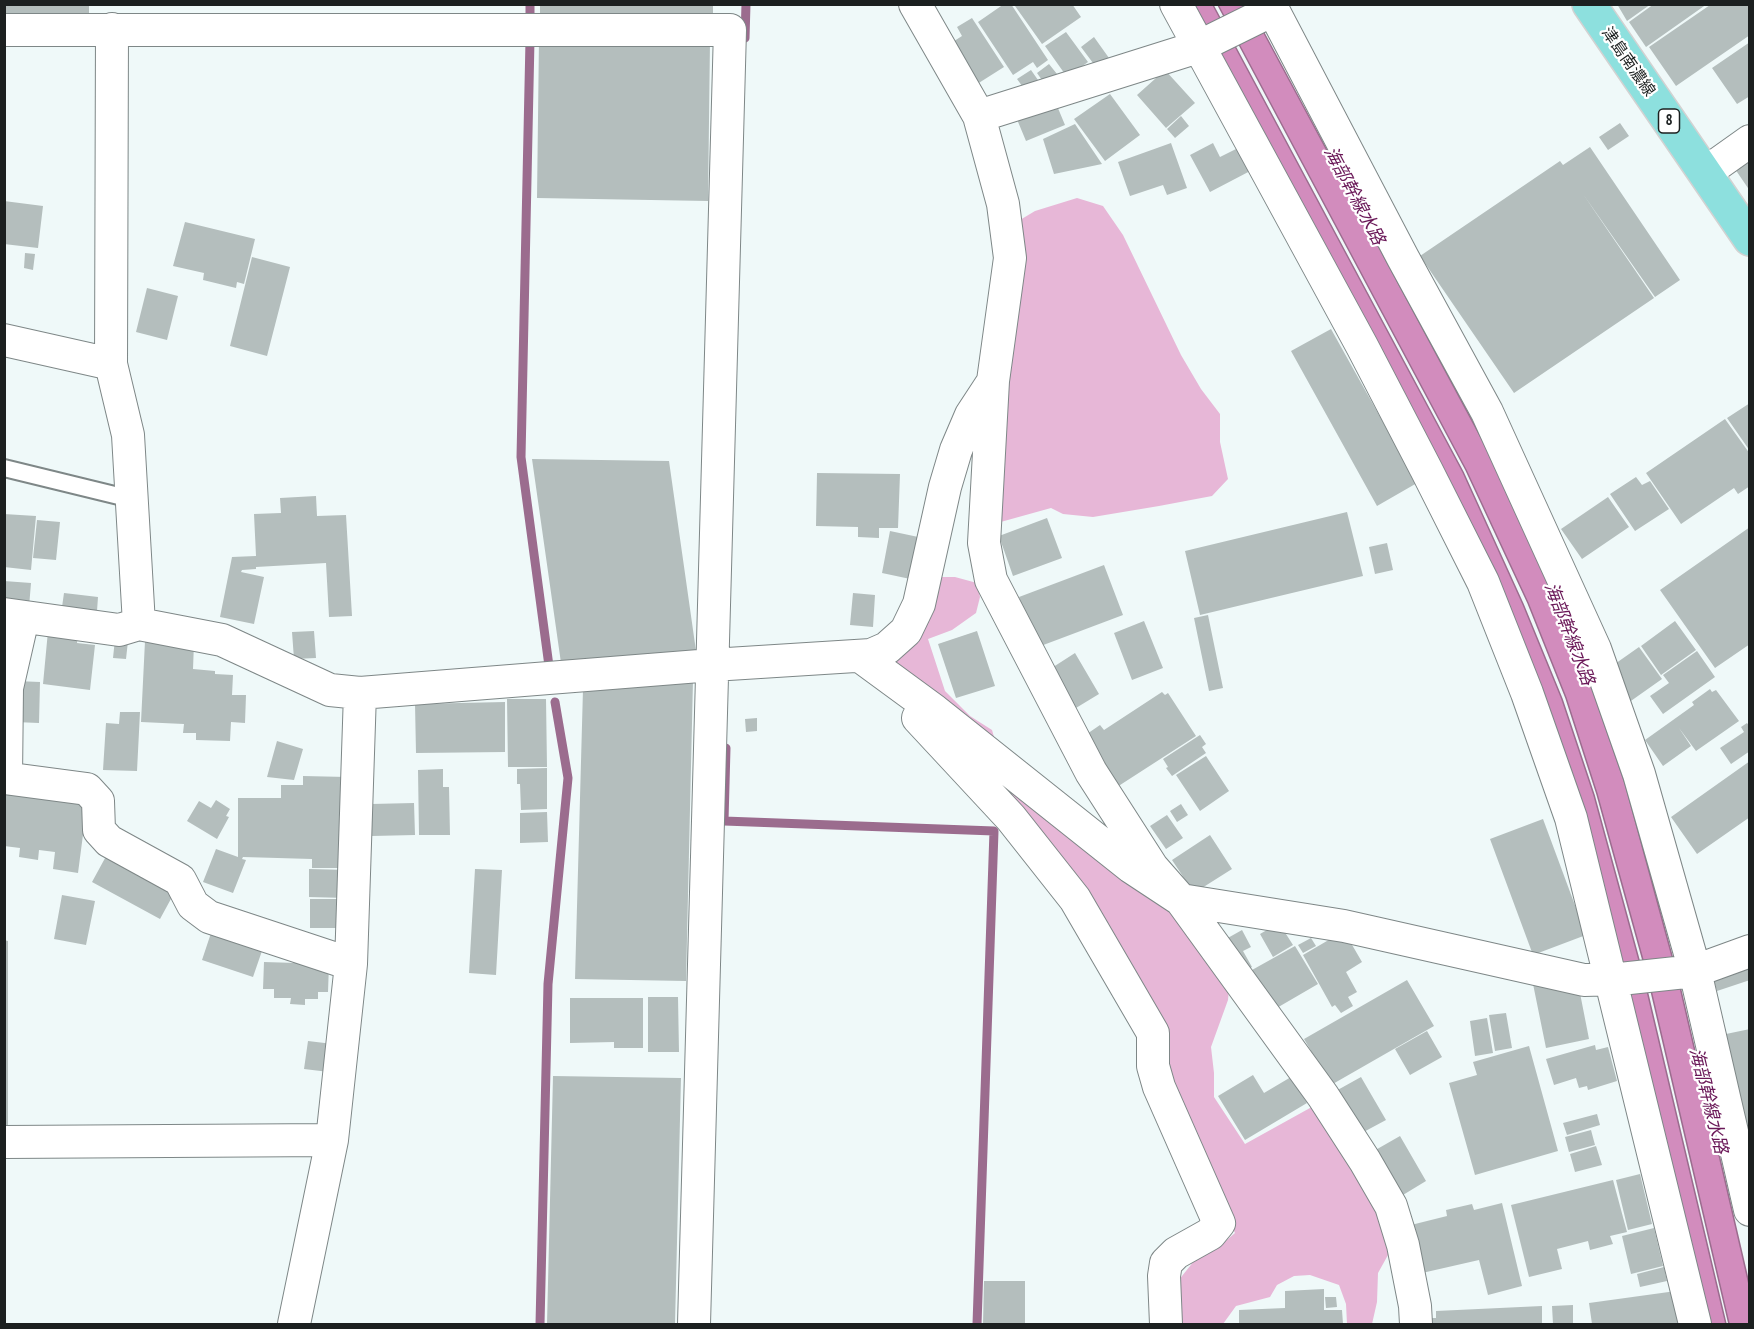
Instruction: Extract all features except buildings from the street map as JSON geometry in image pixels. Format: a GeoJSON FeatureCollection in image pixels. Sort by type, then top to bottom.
{"type":"FeatureCollection","features":[{"type":"Feature","properties":{"kind":"main road","name":"津島南濃線"},"geometry":{"type":"LineString","coordinates":[[1589,4],[1749,239]]}},
{"type":"Feature","properties":{"kind":"street"},"geometry":{"type":"LineString","coordinates":[[915,4],[979,116],[1003,204],[1010,258],[993,381],[984,543],[991,579],[1091,772],[1152,867],[1181,900],[1323,1096],[1391,1206],[1415,1306],[1416,1324]]}},
{"type":"Feature","properties":{"kind":"street"},"geometry":{"type":"LineString","coordinates":[[1176,4],[1202,44],[1362,346],[1483,582],[1527,693],[1571,818],[1615,979],[1695,1324]]}},
{"type":"Feature","properties":{"kind":"street"},"geometry":{"type":"LineString","coordinates":[[979,116],[1202,44],[1268,10],[1486,412],[1595,649],[1639,774],[1749,1210]]}},
{"type":"Feature","properties":{"kind":"street"},"geometry":{"type":"LineString","coordinates":[[4,30],[730,17],[694,1324]]}},
{"type":"Feature","properties":{"kind":"street"},"geometry":{"type":"LineString","coordinates":[[112,29],[111,364],[128,435],[139,624]]}},
{"type":"Feature","properties":{"kind":"street"},"geometry":{"type":"LineString","coordinates":[[1705,173],[1749,141]]}},
{"type":"Feature","properties":{"kind":"street"},"geometry":{"type":"LineString","coordinates":[[4,340],[111,364]]}},
{"type":"Feature","properties":{"kind":"street"},"geometry":{"type":"LineString","coordinates":[[351,964],[209,917],[194,905],[180,880],[109,841],[99,830],[98,801],[87,789],[5,778],[7,688],[14,616],[119,630],[139,624],[222,640],[330,690],[360,693],[712,665],[871,655],[887,648],[906,631],[919,604],[945,487],[956,450],[971,415],[993,381]]}},
{"type":"Feature","properties":{"kind":"street"},"geometry":{"type":"LineString","coordinates":[[860,656],[935,711],[1131,867],[1181,900],[1344,926],[1584,980],[1690,971],[1749,951]]}},
{"type":"Feature","properties":{"kind":"street"},"geometry":{"type":"LineString","coordinates":[[860,656],[1011,818],[1075,899],[1153,1033],[1153,1066],[1159,1087],[1219,1223],[1210,1234],[1176,1253],[1166,1263],[1164,1276],[1166,1324]]}},
{"type":"Feature","properties":{"kind":"street"},"geometry":{"type":"LineString","coordinates":[[294,1324],[332,1140],[351,964],[360,693]]}},
{"type":"Feature","properties":{"kind":"street"},"geometry":{"type":"LineString","coordinates":[[4,1142],[332,1140]]}},
{"type":"Feature","properties":{"kind":"lane"},"geometry":{"type":"LineString","coordinates":[[4,468],[131,499]]}},
{"type":"Feature","properties":{"kind":"shaded area"},"geometry":{"type":"Polygon","coordinates":[[[1077,198],[1103,206],[1123,235],[1181,355],[1201,389],[1220,414],[1220,442],[1228,479],[1212,496],[1093,517],[1063,514],[1051,508],[997,523],[1015,223],[1035,211],[1077,198]]]}},
{"type":"Feature","properties":{"kind":"shaded area"},"geometry":{"type":"Polygon","coordinates":[[[931,577],[955,577],[977,583],[980,597],[976,613],[952,630],[928,639],[945,691],[970,716],[992,730],[997,747],[893,664],[931,577]]]}},
{"type":"Feature","properties":{"kind":"shaded area"},"geometry":{"type":"Polygon","coordinates":[[[1001,786],[1011,786],[1179,911],[1230,978],[1228,1000],[1211,1047],[1214,1097],[1245,1144],[1319,1103],[1358,1167],[1393,1246],[1378,1273],[1377,1302],[1372,1324],[1347,1324],[1346,1304],[1339,1285],[1310,1275],[1294,1276],[1277,1285],[1270,1297],[1236,1306],[1223,1324],[1175,1324],[1178,1281],[1194,1261],[1215,1250],[1235,1233],[1170,1096],[1001,786]]]}},
{"type":"Feature","properties":{"kind":"water"},"geometry":{"type":"Polygon","coordinates":[[[1190,5],[1213,5],[1463,472],[1523,604],[1562,699],[1594,795],[1645,982],[1726,1324],[1703,1324],[1577,803],[1190,5]]]}},
{"type":"Feature","properties":{"kind":"water","name":"海部幹線水路"},"geometry":{"type":"Polygon","coordinates":[[[1218,5],[1249,5],[1485,445],[1556,597],[1592,688],[1625,783],[1678,978],[1749,1284],[1749,1324],[1729,1324],[1649,982],[1597,794],[1566,698],[1528,603],[1466,470],[1218,5]]]}},
{"type":"Feature","properties":{"kind":"waterway"},"geometry":{"type":"LineString","coordinates":[[530,4],[530,13]]}},
{"type":"Feature","properties":{"kind":"waterway"},"geometry":{"type":"LineString","coordinates":[[745,38],[746,4]]}},
{"type":"Feature","properties":{"kind":"waterway"},"geometry":{"type":"LineString","coordinates":[[530,40],[521,457],[549,666]]}},
{"type":"Feature","properties":{"kind":"waterway"},"geometry":{"type":"LineString","coordinates":[[540,1324],[548,984],[568,778],[555,702]]}},
{"type":"Feature","properties":{"kind":"waterway"},"geometry":{"type":"LineString","coordinates":[[726,748],[724,821],[994,831],[977,1324]]}}]}
